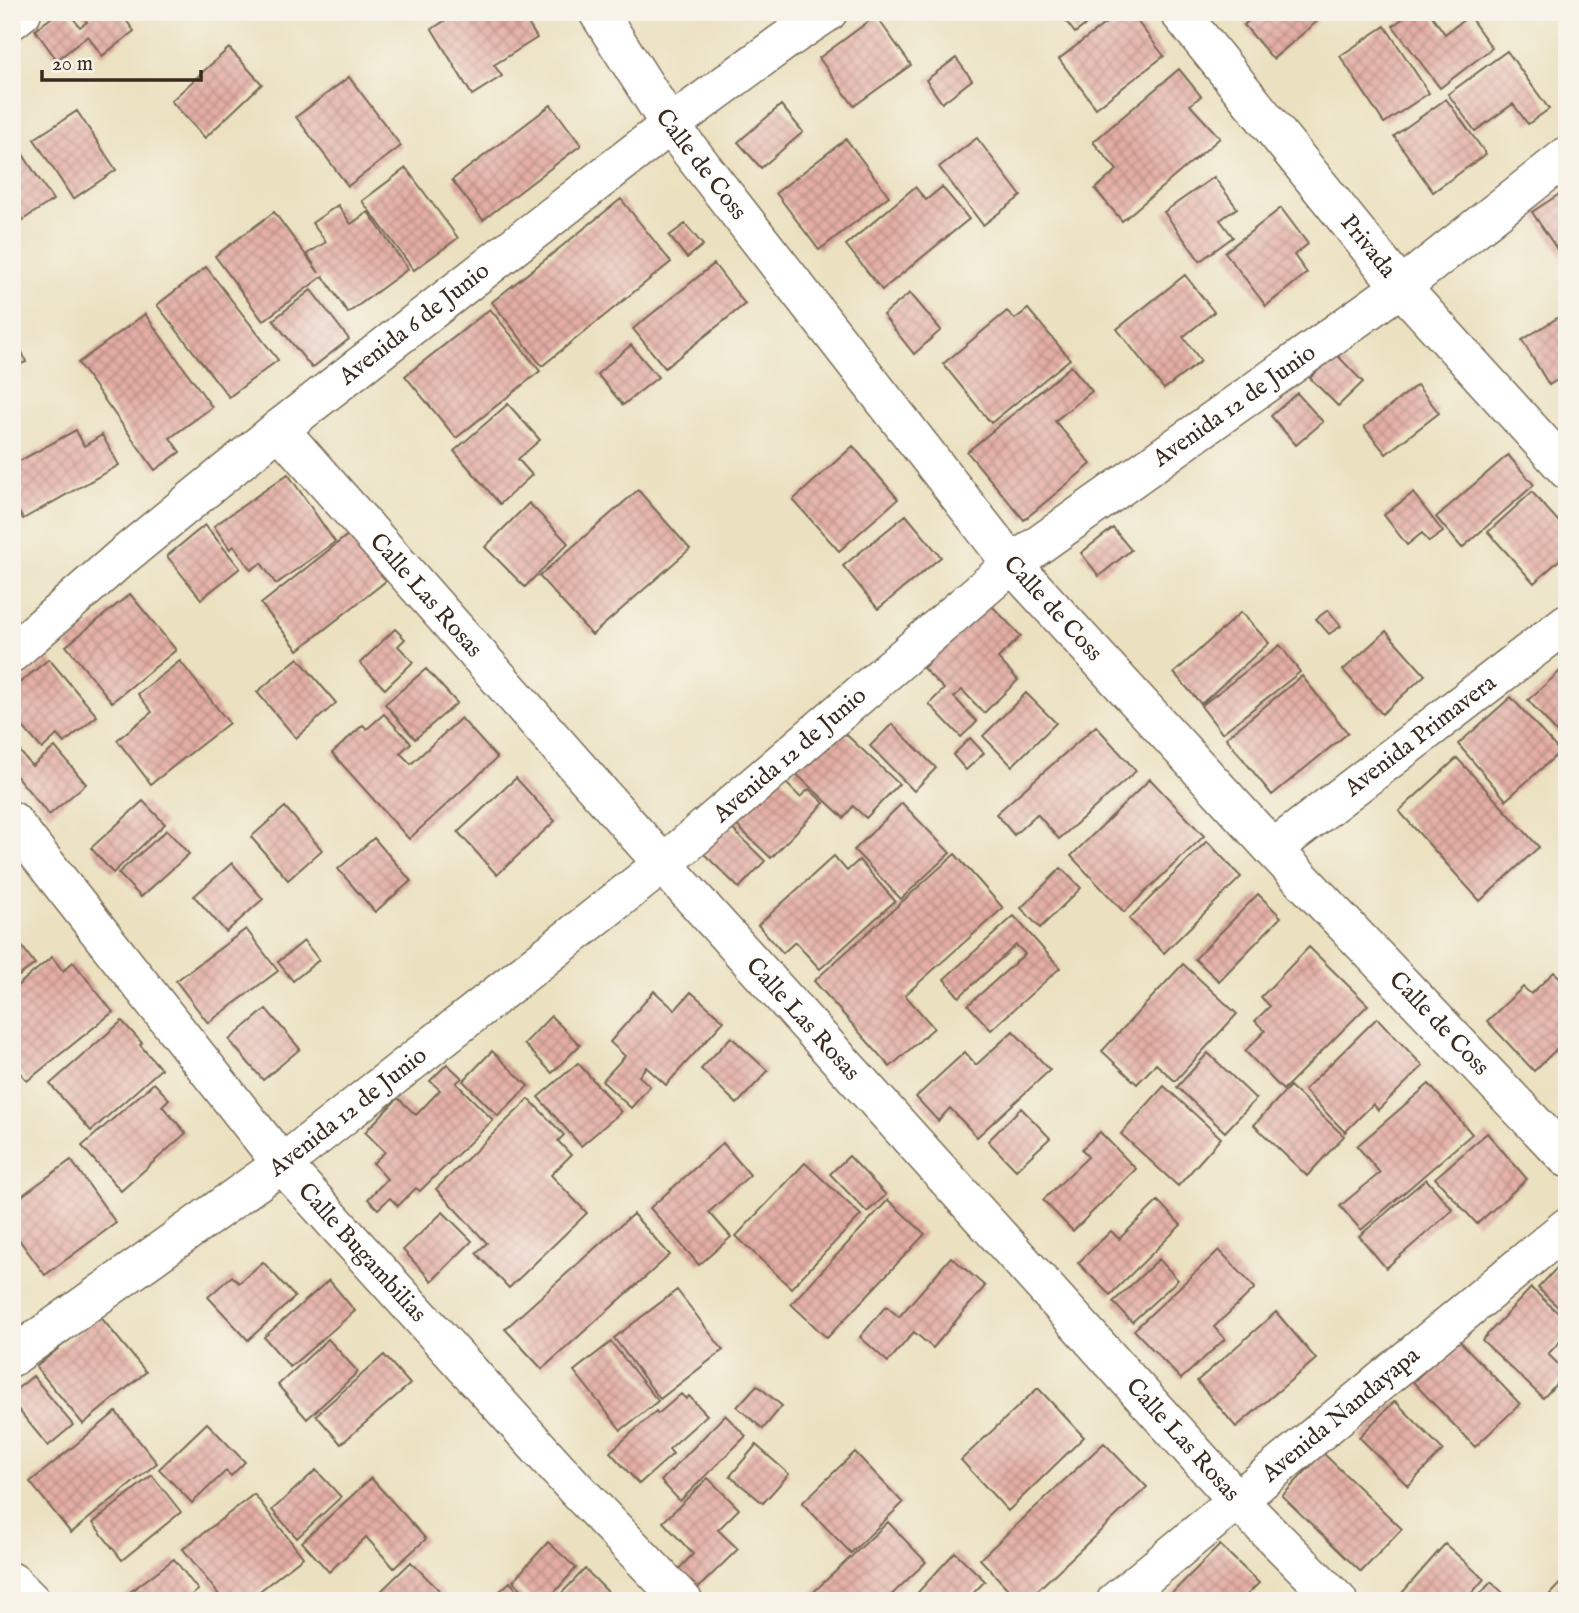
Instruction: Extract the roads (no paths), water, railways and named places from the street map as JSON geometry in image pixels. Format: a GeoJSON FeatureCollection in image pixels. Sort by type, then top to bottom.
{"type":"FeatureCollection","features":[{"type":"Feature","properties":{"kind":"street"},"geometry":{"type":"LineString","coordinates":[[12,20],[22,12]]}},
{"type":"Feature","properties":{"kind":"street","name":"Calle de Coss"},"geometry":{"type":"LineString","coordinates":[[598,12],[670,125],[1012,564],[1273,849],[1567,1158]]}},
{"type":"Feature","properties":{"kind":"street","name":"Avenida 6 de Junio"},"geometry":{"type":"LineString","coordinates":[[12,653],[122,557],[279,429],[670,125],[828,12]]}},
{"type":"Feature","properties":{"kind":"street","name":"Privada"},"geometry":{"type":"LineString","coordinates":[[1179,12],[1401,287],[1567,470]]}},
{"type":"Feature","properties":{"kind":"street","name":"Avenida 12 de Junio"},"geometry":{"type":"LineString","coordinates":[[12,1357],[282,1164],[663,864],[1012,564],[1401,287],[1567,156]]}},
{"type":"Feature","properties":{"kind":"street","name":"Calle Las Rosas"},"geometry":{"type":"LineString","coordinates":[[279,429],[663,864],[1236,1499],[1338,1601]]}},
{"type":"Feature","properties":{"kind":"street","name":"Avenida Primavera"},"geometry":{"type":"LineString","coordinates":[[1273,849],[1567,623]]}},
{"type":"Feature","properties":{"kind":"street","name":"Calle Bugambilias"},"geometry":{"type":"LineString","coordinates":[[12,821],[282,1164],[575,1488],[682,1601]]}},
{"type":"Feature","properties":{"kind":"street","name":"Avenida Nandayapa"},"geometry":{"type":"LineString","coordinates":[[1116,1601],[1567,1227]]}},
{"type":"Feature","properties":{"kind":"street"},"geometry":{"type":"LineString","coordinates":[[12,1582],[31,1601]]}}]}
